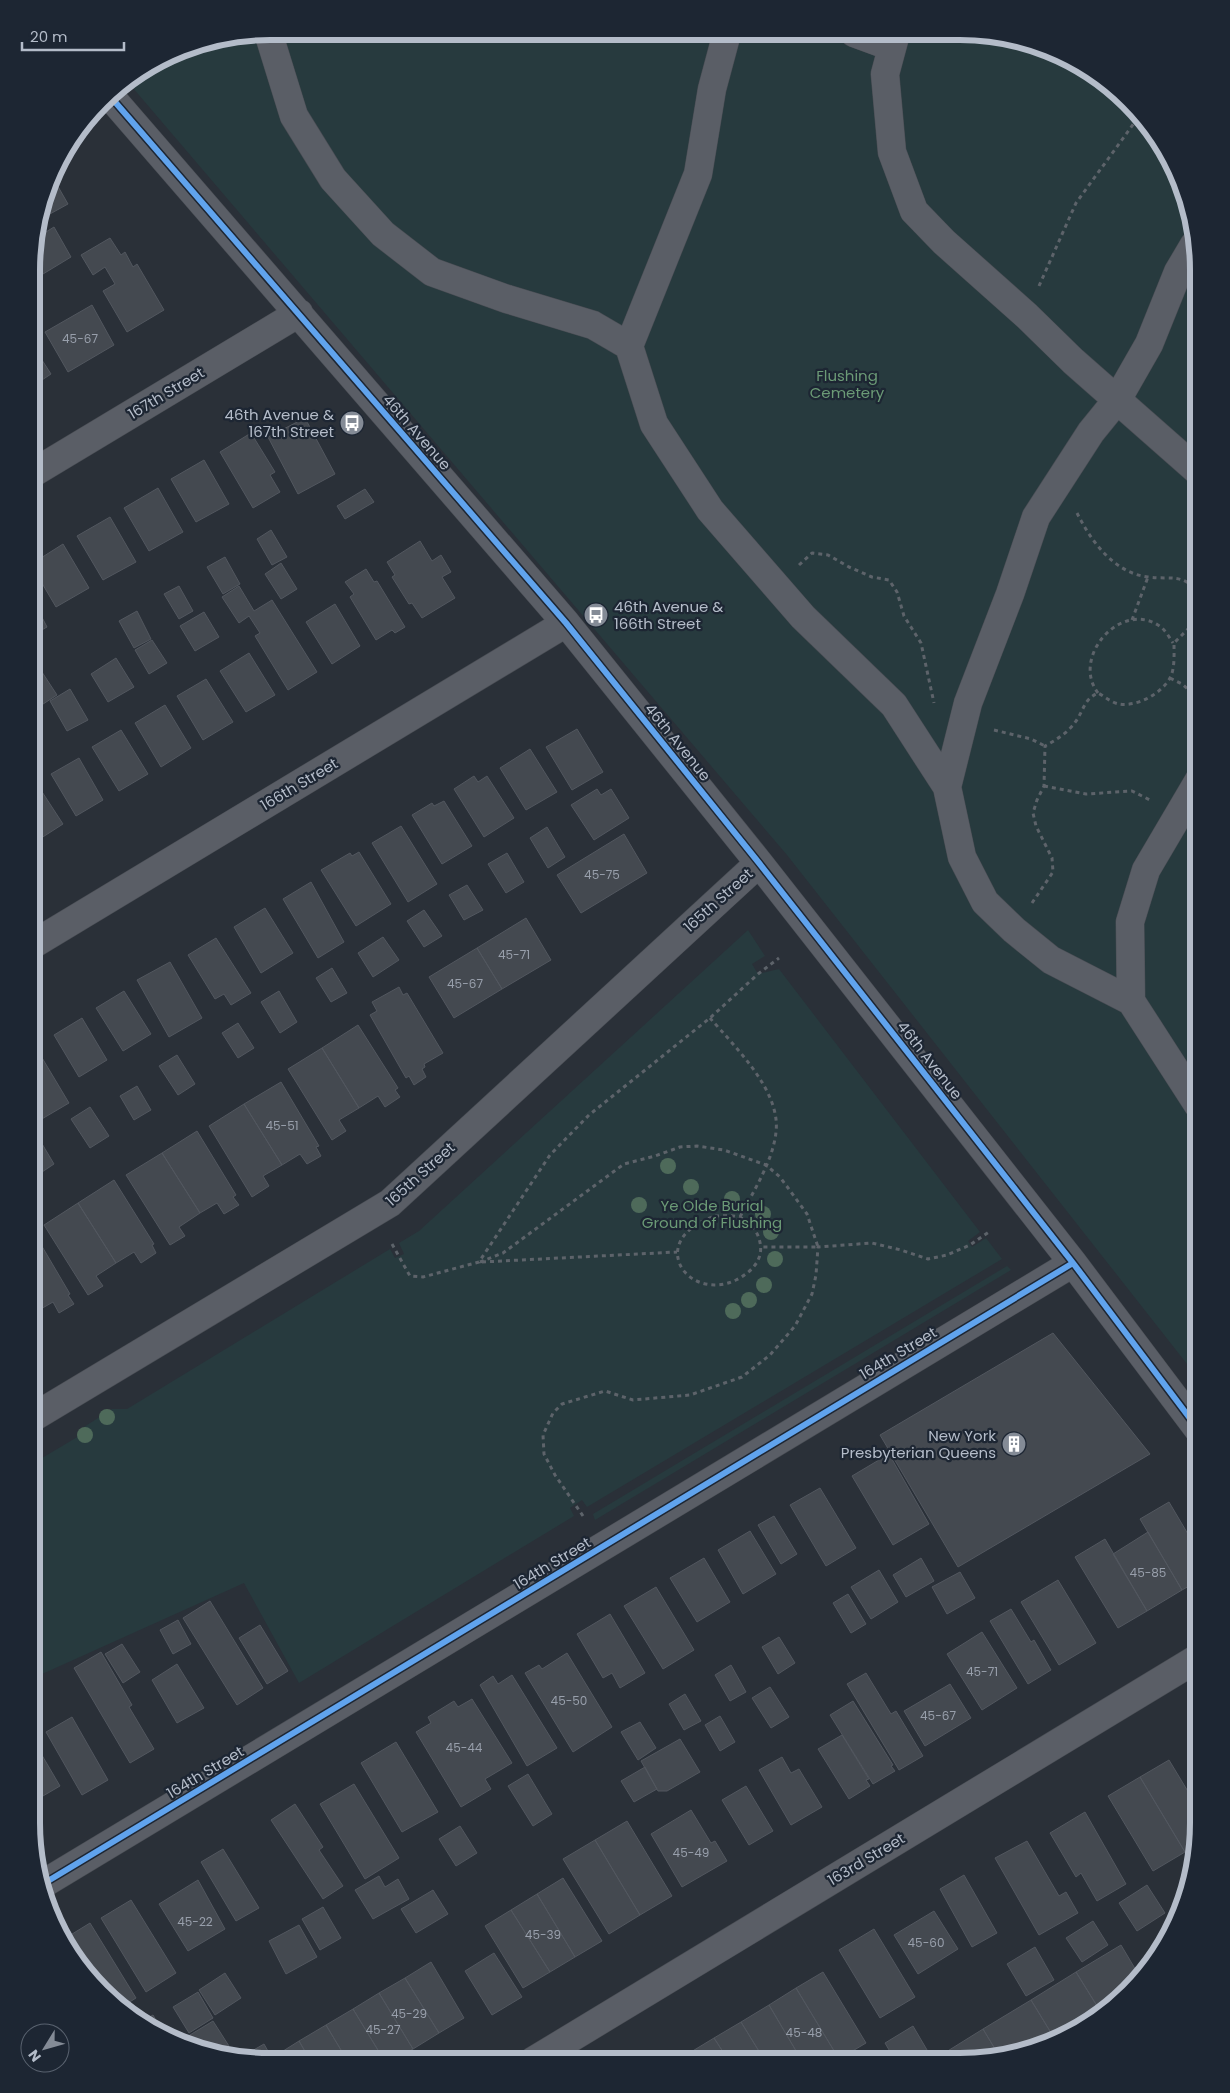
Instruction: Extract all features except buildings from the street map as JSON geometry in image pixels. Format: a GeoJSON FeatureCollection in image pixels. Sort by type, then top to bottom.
{"type":"FeatureCollection","features":[{"type":"Feature","properties":{"kind":"street"},"geometry":{"type":"LineString","coordinates":[[270,40],[294,116],[333,179],[383,234],[432,272],[507,299],[592,325],[629,346]]}},
{"type":"Feature","properties":{"kind":"street"},"geometry":{"type":"LineString","coordinates":[[725,40],[712,89],[698,174],[629,346],[654,424],[710,510],[803,617],[894,705],[947,787],[962,857],[985,902],[1014,930],[1051,960],[1131,1001],[1190,1093]]}},
{"type":"Feature","properties":{"kind":"street"},"geometry":{"type":"LineString","coordinates":[[894,40],[885,74],[892,152],[914,211],[944,242],[1190,464]]}},
{"type":"Feature","properties":{"kind":"street","name":"46th Avenue"},"geometry":{"type":"LineString","coordinates":[[114,101],[566,623],[759,863],[1073,1263],[1190,1418]]}},
{"type":"Feature","properties":{"kind":"street"},"geometry":{"type":"LineString","coordinates":[[947,787],[968,703],[1010,594],[1036,516],[1091,432],[1117,400],[1149,344],[1178,272],[1190,252]]}},
{"type":"Feature","properties":{"kind":"street","name":"167th Street"},"geometry":{"type":"LineString","coordinates":[[40,469],[298,313]]}},
{"type":"Feature","properties":{"kind":"street","name":"166th Street"},"geometry":{"type":"LineString","coordinates":[[40,941],[566,623]]}},
{"type":"Feature","properties":{"kind":"street"},"geometry":{"type":"LineString","coordinates":[[1131,1001],[1130,922],[1146,870],[1190,795]]}},
{"type":"Feature","properties":{"kind":"street","name":"165th Street"},"geometry":{"type":"LineString","coordinates":[[40,1413],[390,1203],[759,863]]}},
{"type":"Feature","properties":{"kind":"street","name":"164th Street"},"geometry":{"type":"LineString","coordinates":[[48,1881],[1073,1263]]}},
{"type":"Feature","properties":{"kind":"street","name":"163rd Street"},"geometry":{"type":"LineString","coordinates":[[545,2053],[1190,1663]]}},
{"type":"Feature","properties":{"kind":"path"},"geometry":{"type":"LineString","coordinates":[[1027,316],[1047,266],[1076,204],[1135,121]]}},
{"type":"Feature","properties":{"kind":"path"},"geometry":{"type":"LineString","coordinates":[[1051,493],[1068,502],[1077,512],[1098,549],[1129,572],[1148,577],[1168,577],[1185,580],[1190,584]]}},
{"type":"Feature","properties":{"kind":"path"},"geometry":{"type":"LineString","coordinates":[[781,592],[798,566],[812,553],[828,555],[849,568],[889,580],[897,592],[904,616],[921,643],[935,708],[963,726],[1004,732],[1045,746]]}},
{"type":"Feature","properties":{"kind":"path"},"geometry":{"type":"LineString","coordinates":[[1132,620],[1148,577]]}},
{"type":"Feature","properties":{"kind":"path"},"geometry":{"type":"LineString","coordinates":[[1132,620],[1146,620],[1159,626],[1174,643],[1174,661],[1170,678],[1156,694],[1138,702],[1118,704],[1098,693],[1092,685],[1089,675],[1090,662],[1097,645],[1108,631],[1132,620]]}},
{"type":"Feature","properties":{"kind":"path"},"geometry":{"type":"LineString","coordinates":[[1174,643],[1190,627]]}},
{"type":"Feature","properties":{"kind":"path"},"geometry":{"type":"LineString","coordinates":[[1170,678],[1182,684],[1190,691]]}},
{"type":"Feature","properties":{"kind":"path"},"geometry":{"type":"LineString","coordinates":[[1045,746],[1068,730],[1078,720],[1083,706],[1091,696],[1098,693]]}},
{"type":"Feature","properties":{"kind":"path"},"geometry":{"type":"LineString","coordinates":[[1014,930],[1053,872],[1052,858],[1036,826],[1033,813],[1044,786],[1045,746]]}},
{"type":"Feature","properties":{"kind":"path"},"geometry":{"type":"LineString","coordinates":[[1044,786],[1061,791],[1086,794],[1132,791],[1148,798],[1173,824]]}},
{"type":"Feature","properties":{"kind":"path"},"geometry":{"type":"LineString","coordinates":[[479,1262],[550,1154],[589,1114],[710,1018],[758,974],[779,958]]}},
{"type":"Feature","properties":{"kind":"path"},"geometry":{"type":"LineString","coordinates":[[710,1018],[756,1072],[774,1110],[776,1132],[766,1165],[740,1217]]}},
{"type":"Feature","properties":{"kind":"path"},"geometry":{"type":"LineString","coordinates":[[392,1244],[410,1276],[423,1278],[479,1262],[503,1253],[624,1164],[680,1147],[697,1146],[724,1150],[766,1165],[780,1177],[807,1214],[818,1247],[816,1275],[812,1294],[795,1326],[770,1356],[742,1377],[690,1395],[633,1400],[605,1392],[562,1404],[553,1413],[543,1436],[544,1454],[555,1475],[583,1516]]}},
{"type":"Feature","properties":{"kind":"path"},"geometry":{"type":"LineString","coordinates":[[715,1216],[740,1217],[758,1234],[762,1247],[758,1261],[748,1273],[733,1282],[716,1287],[704,1285],[694,1280],[679,1263],[677,1252],[682,1238],[694,1224],[715,1216]]}},
{"type":"Feature","properties":{"kind":"path"},"geometry":{"type":"LineString","coordinates":[[762,1247],[818,1247],[872,1243],[928,1259],[948,1255],[970,1245],[989,1232]]}},
{"type":"Feature","properties":{"kind":"path"},"geometry":{"type":"LineString","coordinates":[[479,1262],[677,1252]]}},
{"type":"Feature","properties":{"kind":"green space","name":"Flushing Cemetery"},"geometry":{"type":"Polygon","coordinates":[[[255,40],[975,40],[1020,48],[1062,64],[1088,79],[1112,97],[1133,118],[1159,155],[1178,196],[1186,225],[1190,255],[1190,1368],[787,855],[132,87],[155,71],[196,52],[225,44],[255,40]]]}},
{"type":"Feature","properties":{"kind":"green space","name":"Ye Olde Burial Ground of Flushing"},"geometry":{"type":"Polygon","coordinates":[[[748,930],[765,956],[752,964],[758,974],[779,969],[980,1232],[968,1241],[972,1247],[986,1238],[1002,1259],[587,1507],[582,1500],[570,1508],[574,1516],[299,1683],[244,1583],[40,1675],[40,1459],[79,1436],[84,1427],[112,1409],[127,1409],[390,1249],[395,1258],[404,1254],[399,1243],[419,1231],[748,930]]]}},
{"type":"Feature","properties":{"kind":"green space"},"geometry":{"type":"Polygon","coordinates":[[[1007,1266],[1011,1270],[595,1520],[593,1514],[1007,1266]]]}},
{"type":"Feature","properties":{"kind":"cycle path"},"geometry":{"type":"LineString","coordinates":[[114,101],[566,623],[759,863],[1073,1263],[1190,1418]]}},
{"type":"Feature","properties":{"kind":"cycle path"},"geometry":{"type":"LineString","coordinates":[[48,1881],[1073,1263]]}},
{"type":"Feature","properties":{"kind":"place","name":"46th Avenue & 167th Street"},"geometry":{"type":"Point","coordinates":[352,423]}},
{"type":"Feature","properties":{"kind":"place","name":"46th Avenue & 166th Street"},"geometry":{"type":"Point","coordinates":[596,615]}},
{"type":"Feature","properties":{"kind":"place","name":"New York Presbyterian Queens"},"geometry":{"type":"Point","coordinates":[1014,1444]}}]}
